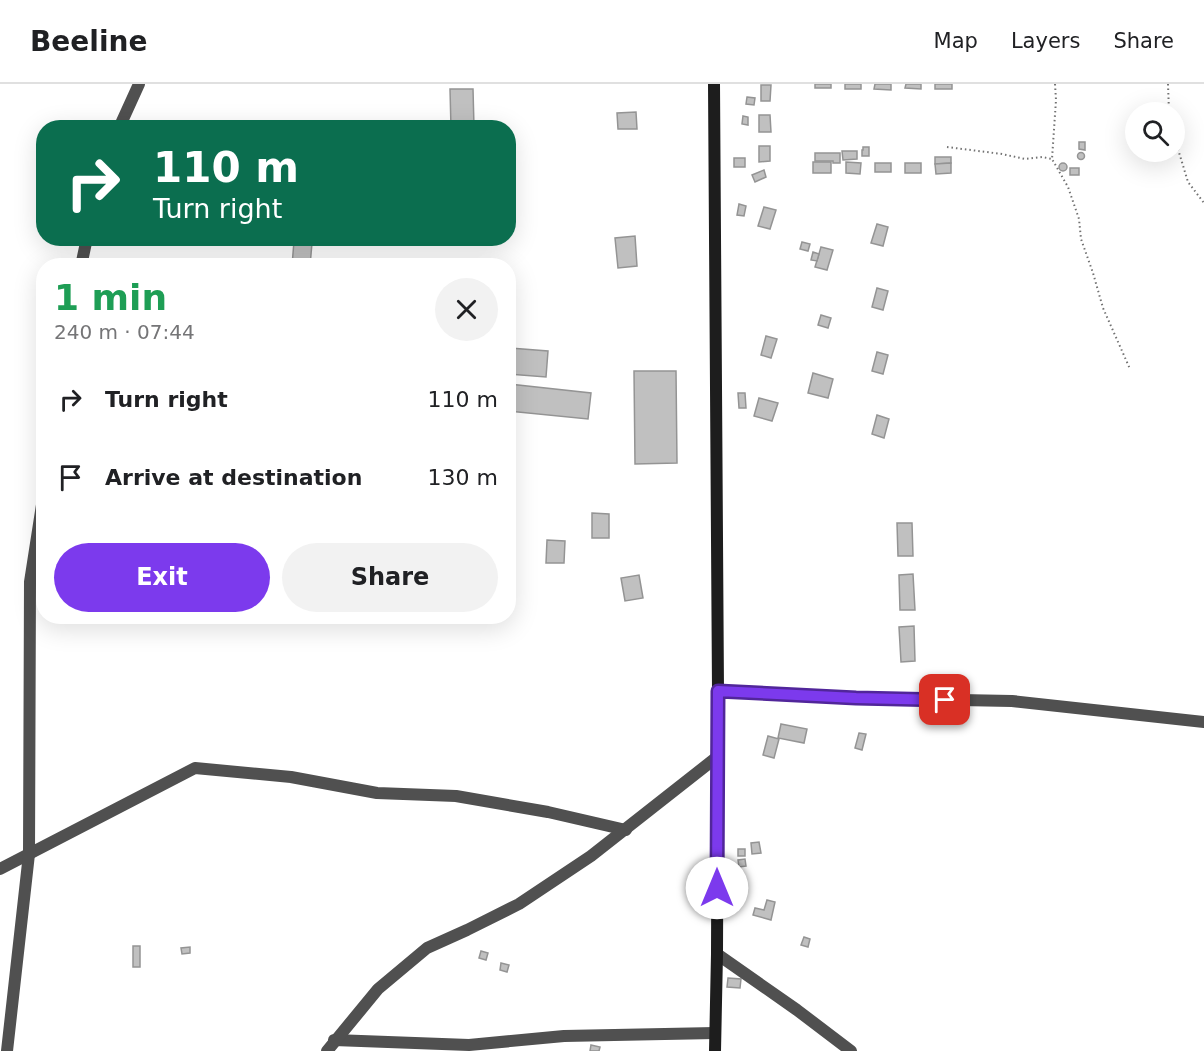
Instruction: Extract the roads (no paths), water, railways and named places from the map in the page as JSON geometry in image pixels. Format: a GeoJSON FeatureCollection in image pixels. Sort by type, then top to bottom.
{"type":"FeatureCollection","features":[{"type":"Feature","properties":{"kind":"main road"},"geometry":{"type":"LineString","coordinates":[[714,84],[718,691],[715,1051]]}},
{"type":"Feature","properties":{"kind":"street"},"geometry":{"type":"LineString","coordinates":[[123,120],[139,84]]}},
{"type":"Feature","properties":{"kind":"street"},"geometry":{"type":"LineString","coordinates":[[7,1051],[29,854],[30,582],[36,543]]}},
{"type":"Feature","properties":{"kind":"street"},"geometry":{"type":"LineString","coordinates":[[718,691],[856,698],[1012,701],[1204,722]]}},
{"type":"Feature","properties":{"kind":"street"},"geometry":{"type":"LineString","coordinates":[[327,1051],[378,989],[427,948],[519,904],[591,856],[717,757]]}},
{"type":"Feature","properties":{"kind":"street"},"geometry":{"type":"LineString","coordinates":[[0,869],[195,768],[291,777],[377,793],[456,796],[548,812],[626,830]]}},
{"type":"Feature","properties":{"kind":"street"},"geometry":{"type":"LineString","coordinates":[[717,954],[851,1051]]}},
{"type":"Feature","properties":{"kind":"street"},"geometry":{"type":"LineString","coordinates":[[334,1040],[469,1045],[564,1036],[715,1033]]}}]}
